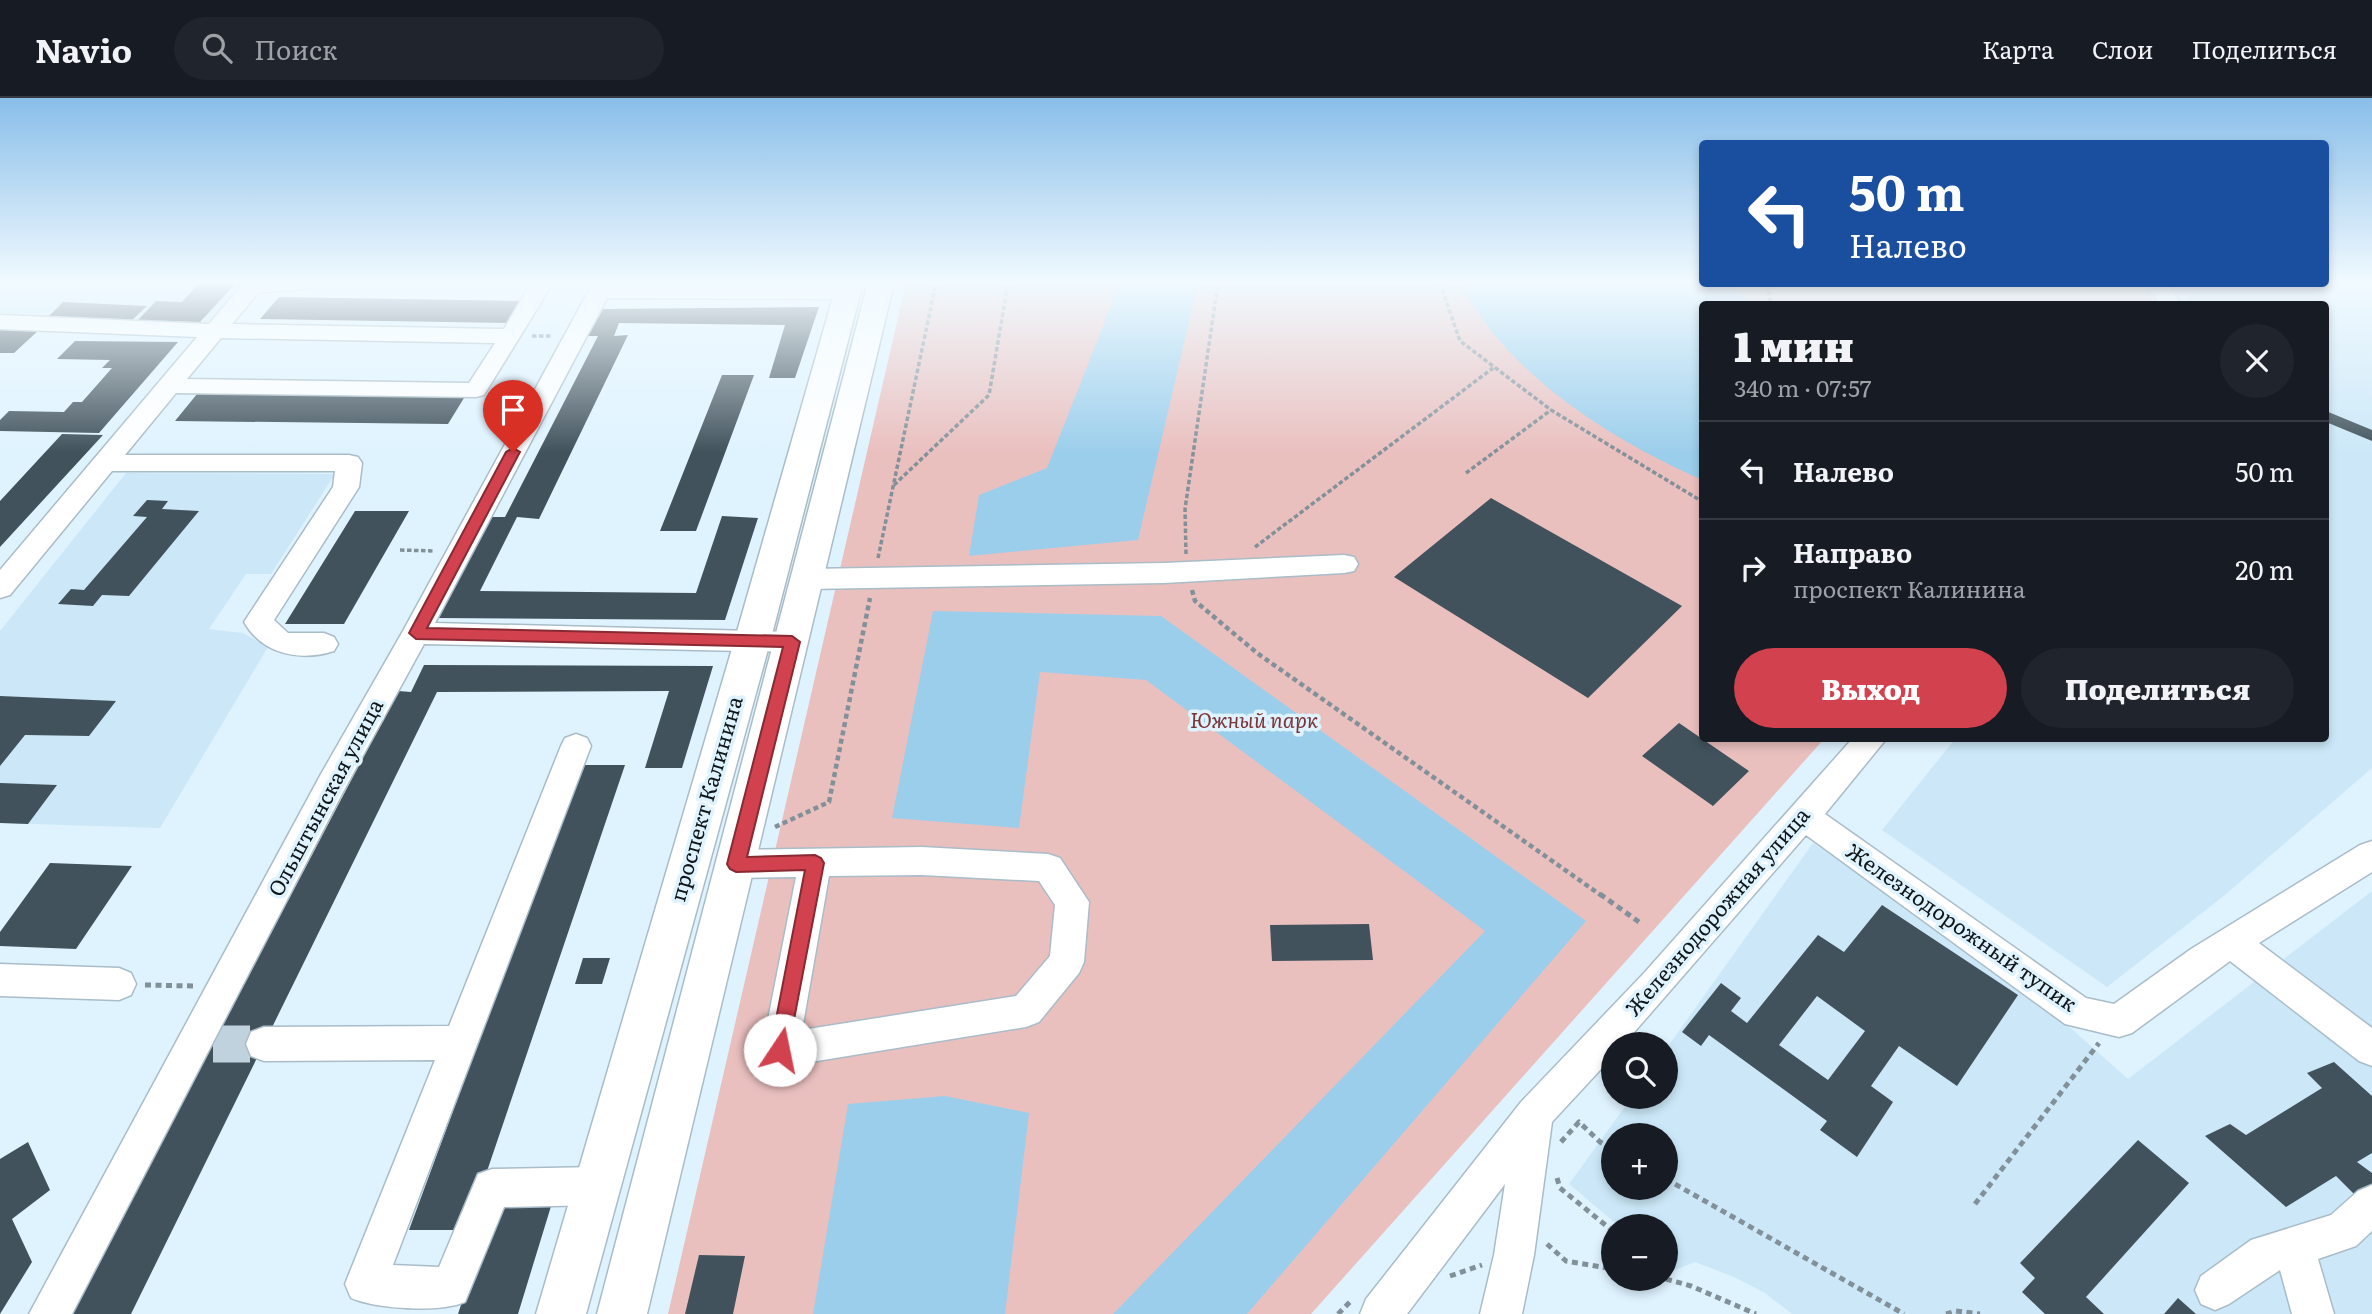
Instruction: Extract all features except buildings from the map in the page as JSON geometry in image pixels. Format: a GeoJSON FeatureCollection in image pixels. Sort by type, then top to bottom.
{"type":"FeatureCollection","features":[{"type":"Feature","properties":{"kind":"main road","name":"проспект Калинина"},"geometry":{"type":"LineString","coordinates":[[561,1314],[835,340]]}},
{"type":"Feature","properties":{"kind":"main road","name":"проспект Калинина"},"geometry":{"type":"LineString","coordinates":[[622,1314],[867,340]]}},
{"type":"Feature","properties":{"kind":"street"},"geometry":{"type":"LineString","coordinates":[[0,588],[208,340]]}},
{"type":"Feature","properties":{"kind":"street"},"geometry":{"type":"LineString","coordinates":[[169,386],[476,390],[508,340]]}},
{"type":"Feature","properties":{"kind":"street","name":"Ольштынская улица"},"geometry":{"type":"LineString","coordinates":[[50,1314],[204,1044],[224,987],[574,340]]}},
{"type":"Feature","properties":{"kind":"street"},"geometry":{"type":"LineString","coordinates":[[106,463],[349,463],[346,487],[258,622],[281,643],[324,644]]}},
{"type":"Feature","properties":{"kind":"street"},"geometry":{"type":"LineString","coordinates":[[0,554],[28,555]]}},
{"type":"Feature","properties":{"kind":"street"},"geometry":{"type":"LineString","coordinates":[[808,579],[1176,572],[1344,564]]}},
{"type":"Feature","properties":{"kind":"street"},"geometry":{"type":"LineString","coordinates":[[416,633],[792,642]]}},
{"type":"Feature","properties":{"kind":"street","name":"Железнодорожная улица"},"geometry":{"type":"LineString","coordinates":[[1381,1314],[1534,1115],[1657,984],[1868,742]]}},
{"type":"Feature","properties":{"kind":"street"},"geometry":{"type":"LineString","coordinates":[[576,746],[365,1284],[451,1289],[492,1188],[597,1185]]}},
{"type":"Feature","properties":{"kind":"street","name":"Железнодорожный тупик"},"geometry":{"type":"LineString","coordinates":[[1802,815],[2078,1013],[2119,1021]]}},
{"type":"Feature","properties":{"kind":"street"},"geometry":{"type":"LineString","coordinates":[[2119,1021],[2231,942],[2372,855]]}},
{"type":"Feature","properties":{"kind":"street"},"geometry":{"type":"LineString","coordinates":[[736,864],[922,861],[1048,868],[1072,902],[1068,962],[1026,1011],[780,1050],[815,863]]}},
{"type":"Feature","properties":{"kind":"street"},"geometry":{"type":"LineString","coordinates":[[2231,942],[2372,1049]]}},
{"type":"Feature","properties":{"kind":"street"},"geometry":{"type":"LineString","coordinates":[[0,980],[119,984]]}},
{"type":"Feature","properties":{"kind":"street"},"geometry":{"type":"LineString","coordinates":[[264,1044],[460,1044]]}},
{"type":"Feature","properties":{"kind":"street"},"geometry":{"type":"LineString","coordinates":[[1501,1314],[1514,1255],[1534,1115]]}},
{"type":"Feature","properties":{"kind":"street"},"geometry":{"type":"LineString","coordinates":[[2215,1290],[2265,1254],[2343,1232],[2372,1205]]}},
{"type":"Feature","properties":{"kind":"street"},"geometry":{"type":"LineString","coordinates":[[2294,1246],[2313,1314]]}},
{"type":"Feature","properties":{"kind":"path"},"geometry":{"type":"LineString","coordinates":[[877,566],[924,340]]}},
{"type":"Feature","properties":{"kind":"path"},"geometry":{"type":"LineString","coordinates":[[893,485],[989,395],[998,340]]}},
{"type":"Feature","properties":{"kind":"path"},"geometry":{"type":"LineString","coordinates":[[1210,340],[1176,572],[1195,600],[1257,653],[1639,922]]}},
{"type":"Feature","properties":{"kind":"path"},"geometry":{"type":"LineString","coordinates":[[1460,340],[1493,368],[1552,410],[1699,500]]}},
{"type":"Feature","properties":{"kind":"path"},"geometry":{"type":"LineString","coordinates":[[1237,569],[1264,538],[1493,368]]}},
{"type":"Feature","properties":{"kind":"path"},"geometry":{"type":"LineString","coordinates":[[1466,473],[1552,410]]}},
{"type":"Feature","properties":{"kind":"path"},"geometry":{"type":"LineString","coordinates":[[400,550],[459,551]]}},
{"type":"Feature","properties":{"kind":"path"},"geometry":{"type":"LineString","coordinates":[[764,832],[829,802],[872,591]]}},
{"type":"Feature","properties":{"kind":"path"},"geometry":{"type":"LineString","coordinates":[[119,984],[224,987]]}},
{"type":"Feature","properties":{"kind":"path"},"geometry":{"type":"LineString","coordinates":[[1975,1204],[2096,1046],[2119,1021]]}},
{"type":"Feature","properties":{"kind":"path"},"geometry":{"type":"LineString","coordinates":[[1556,1147],[1578,1122],[1601,1143]]}},
{"type":"Feature","properties":{"kind":"path"},"geometry":{"type":"LineString","coordinates":[[1553,1167],[1560,1188],[1601,1221]]}},
{"type":"Feature","properties":{"kind":"path"},"geometry":{"type":"LineString","coordinates":[[1678,1186],[1904,1314]]}},
{"type":"Feature","properties":{"kind":"path"},"geometry":{"type":"LineString","coordinates":[[1678,1282],[1745,1307],[1756,1314]]}},
{"type":"Feature","properties":{"kind":"path"},"geometry":{"type":"LineString","coordinates":[[1946,1314],[1956,1311],[1980,1314]]}},
{"type":"Feature","properties":{"kind":"shaded area"},"geometry":{"type":"Polygon","coordinates":[[[2329,340],[2372,340],[2372,768],[2225,895],[2107,987],[1882,830],[1953,742],[2329,742],[2329,340]]]}},
{"type":"Feature","properties":{"kind":"shaded area"},"geometry":{"type":"Polygon","coordinates":[[[126,473],[335,474],[271,574],[246,574],[209,629],[243,633],[268,647],[160,828],[0,823],[0,631],[126,473]]]}},
{"type":"Feature","properties":{"kind":"shaded area"},"geometry":{"type":"Polygon","coordinates":[[[1813,843],[2019,982],[2128,1079],[2372,891],[2372,1314],[1792,1314],[1765,1293],[1734,1277],[1695,1262],[1678,1269],[1678,1214],[1605,1214],[1569,1184],[1601,1140],[1601,1200],[1678,1200],[1678,1123],[1613,1123],[1623,1109],[1678,1109],[1678,1032],[1813,843]]]}},
{"type":"Feature","properties":{"kind":"green space","name":"Южный парк"},"geometry":{"type":"Polygon","coordinates":[[[893,340],[1699,340],[1699,742],[1821,742],[1311,1314],[668,1314],[893,340]]]}},
{"type":"Feature","properties":{"kind":"water"},"geometry":{"type":"Polygon","coordinates":[[[1098,340],[1185,340],[1138,540],[969,556],[979,495],[1047,468],[1098,340]]]}},
{"type":"Feature","properties":{"kind":"water"},"geometry":{"type":"Polygon","coordinates":[[[1499,340],[1699,340],[1699,478],[1634,446],[1564,401],[1499,340]]]}},
{"type":"Feature","properties":{"kind":"water"},"geometry":{"type":"Polygon","coordinates":[[[933,611],[1161,616],[1586,921],[1247,1314],[1113,1314],[1485,931],[1146,680],[1040,672],[1019,828],[892,818],[933,611]]]}},
{"type":"Feature","properties":{"kind":"water"},"geometry":{"type":"Polygon","coordinates":[[[945,1096],[1029,1113],[1005,1314],[813,1314],[848,1104],[945,1096]]]}},
{"type":"Feature","properties":{"kind":"tunnel"},"geometry":{"type":"LineString","coordinates":[[213,1044],[264,1044]]}},
{"type":"Feature","properties":{"kind":"route"},"geometry":{"type":"LineString","coordinates":[[513,452],[416,633],[792,642],[736,864],[815,863],[780,1050]]}}]}
